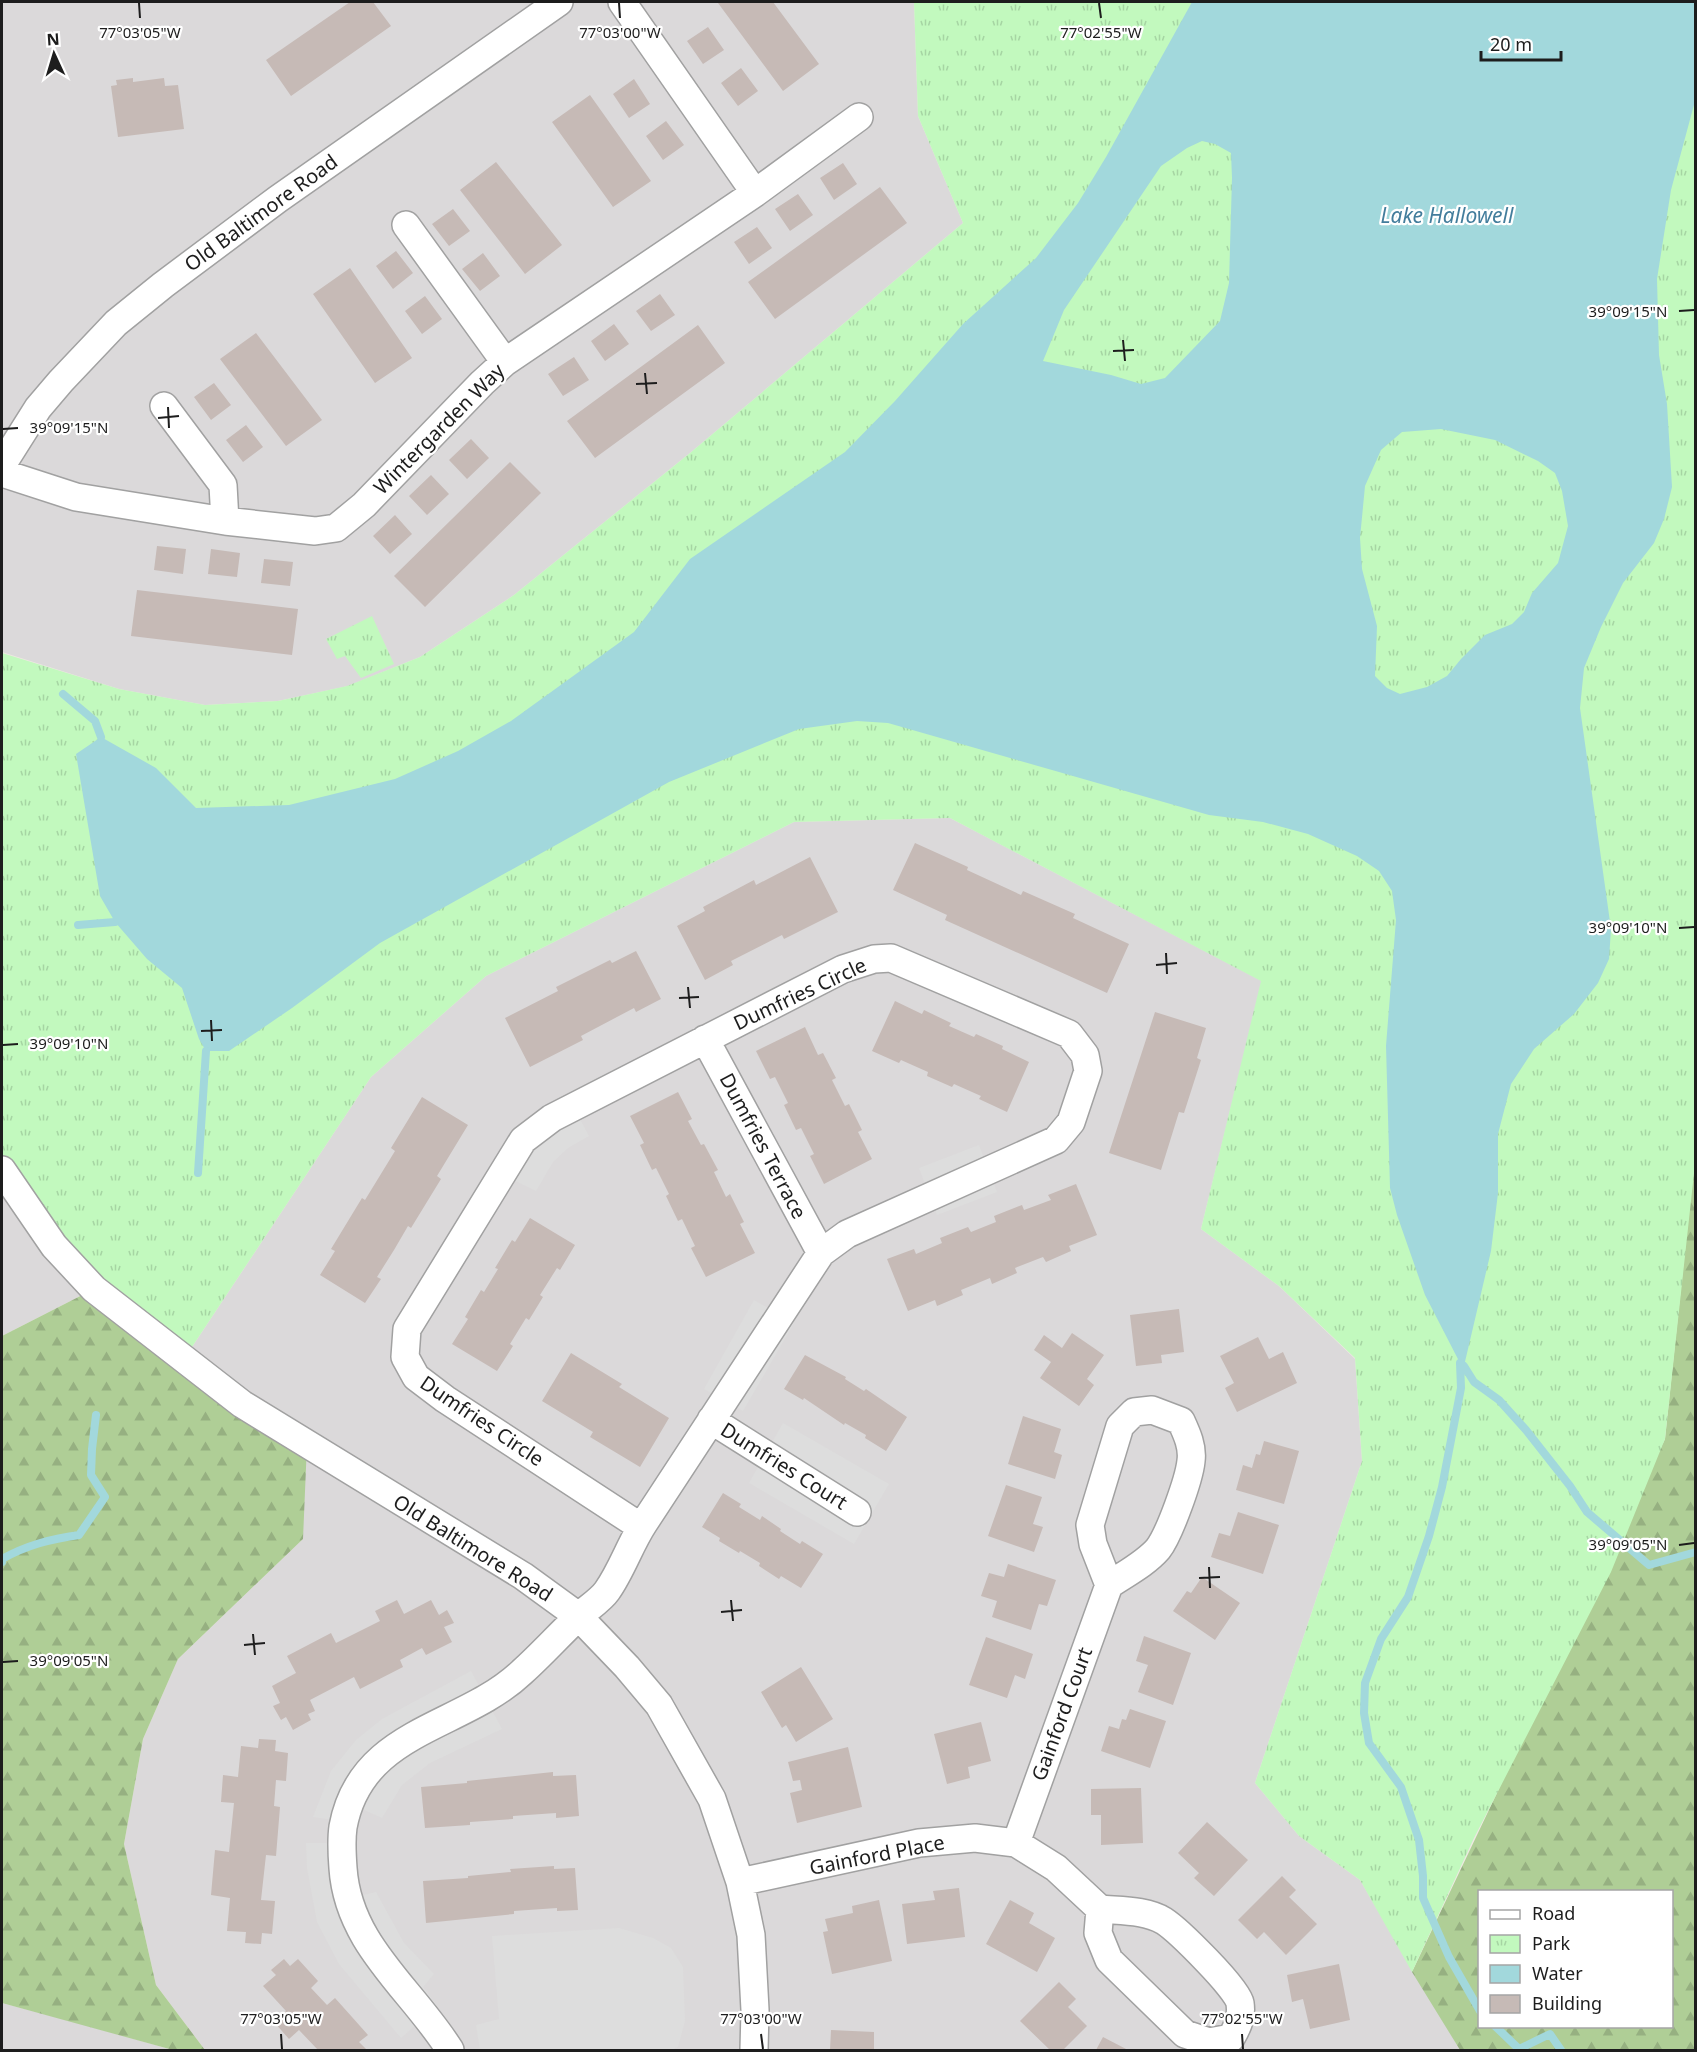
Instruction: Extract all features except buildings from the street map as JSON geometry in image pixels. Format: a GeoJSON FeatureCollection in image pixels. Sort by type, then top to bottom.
{"type":"FeatureCollection","features":[{"type":"Feature","properties":{"kind":"street","name":"Old Baltimore Road"},"geometry":{"type":"LineString","coordinates":[[2,465],[38,408],[116,323],[278,199],[559,2]]}},
{"type":"Feature","properties":{"kind":"street"},"geometry":{"type":"LineString","coordinates":[[622,2],[755,193]]}},
{"type":"Feature","properties":{"kind":"street","name":"Wintergarden Way"},"geometry":{"type":"LineString","coordinates":[[2,473],[76,497],[225,521],[315,531],[336,528],[364,505],[505,362],[755,193],[859,117]]}},
{"type":"Feature","properties":{"kind":"street"},"geometry":{"type":"LineString","coordinates":[[406,225],[505,362]]}},
{"type":"Feature","properties":{"kind":"street"},"geometry":{"type":"LineString","coordinates":[[164,406],[223,486],[225,521]]}},
{"type":"Feature","properties":{"kind":"street","name":"Dumfries Circle"},"geometry":{"type":"LineString","coordinates":[[450,2050],[431,2022],[384,1967],[364,1939],[354,1916],[343,1876],[341,1850],[348,1806],[362,1779],[381,1759],[410,1737],[491,1695],[520,1675],[578,1616],[606,1592],[641,1527],[820,1252],[847,1234],[1056,1140],[1071,1122],[1088,1071],[1085,1055],[1069,1034],[891,958],[874,959],[843,969],[705,1039],[552,1118],[523,1140],[407,1329],[405,1358],[416,1377],[445,1399],[641,1527]]}},
{"type":"Feature","properties":{"kind":"street","name":"Dumfries Terrace"},"geometry":{"type":"LineString","coordinates":[[705,1039],[820,1252]]}},
{"type":"Feature","properties":{"kind":"street","name":"Old Baltimore Road"},"geometry":{"type":"LineString","coordinates":[[2,1170],[54,1246],[94,1289],[242,1404],[523,1576],[578,1616],[627,1667],[659,1705],[712,1799],[740,1882],[752,1935],[754,2050]]}},
{"type":"Feature","properties":{"kind":"street"},"geometry":{"type":"LineString","coordinates":[[1152,1410],[1181,1421],[1190,1439],[1191,1461],[1171,1525],[1158,1548],[1109,1585],[1093,1544],[1090,1525],[1120,1426],[1134,1412],[1152,1410]]}},
{"type":"Feature","properties":{"kind":"street","name":"Dumfries Court"},"geometry":{"type":"LineString","coordinates":[[711,1420],[857,1512]]}},
{"type":"Feature","properties":{"kind":"street","name":"Gainford Court"},"geometry":{"type":"LineString","coordinates":[[1016,1843],[1109,1585]]}},
{"type":"Feature","properties":{"kind":"street","name":"Gainford Place"},"geometry":{"type":"LineString","coordinates":[[740,1882],[918,1843],[975,1838],[1016,1843],[1056,1868],[1100,1909]]}},
{"type":"Feature","properties":{"kind":"street"},"geometry":{"type":"LineString","coordinates":[[1100,1909],[1143,1913],[1164,1921],[1221,1974],[1240,2000],[1240,2023],[1232,2038],[1209,2042],[1185,2034],[1109,1960],[1098,1933],[1100,1909]]}},
{"type":"Feature","properties":{"kind":"shaded area"},"geometry":{"type":"Polygon","coordinates":[[[2,2],[914,2],[918,116],[963,223],[690,453],[514,595],[420,657],[348,686],[278,701],[205,705],[119,689],[2,652],[2,2]]]}},
{"type":"Feature","properties":{"kind":"shaded area"},"geometry":{"type":"Polygon","coordinates":[[[950,818],[1262,981],[1201,1229],[1279,1286],[1355,1359],[1362,1461],[1255,1783],[1299,1836],[1360,1880],[1460,2050],[205,2050],[156,1985],[124,1844],[143,1739],[178,1659],[303,1539],[184,1359],[371,1077],[486,976],[794,822],[950,818]]]}},
{"type":"Feature","properties":{"kind":"shaded area"},"geometry":{"type":"Polygon","coordinates":[[[567,1095],[589,1136],[568,1148],[553,1162],[536,1191],[495,1171],[567,1095]]]}},
{"type":"Feature","properties":{"kind":"shaded area"},"geometry":{"type":"Polygon","coordinates":[[[979,1145],[997,1192],[937,1215],[919,1168],[979,1145]]]}},
{"type":"Feature","properties":{"kind":"shaded area"},"geometry":{"type":"Polygon","coordinates":[[[2,1170],[94,1289],[2,1336],[2,1170]]]}},
{"type":"Feature","properties":{"kind":"shaded area"},"geometry":{"type":"Polygon","coordinates":[[[754,1300],[794,1323],[743,1411],[704,1389],[754,1300]]]}},
{"type":"Feature","properties":{"kind":"shaded area"},"geometry":{"type":"Polygon","coordinates":[[[783,1423],[889,1484],[854,1544],[749,1483],[783,1423]]]}},
{"type":"Feature","properties":{"kind":"shaded area"},"geometry":{"type":"Polygon","coordinates":[[[471,1671],[502,1729],[430,1763],[402,1785],[382,1818],[362,1809],[353,1842],[359,1896],[376,1892],[404,1943],[434,1974],[423,1987],[437,2006],[401,2038],[339,1964],[317,1922],[307,1868],[306,1843],[329,1843],[334,1820],[313,1817],[331,1771],[356,1740],[382,1719],[471,1671]]]}},
{"type":"Feature","properties":{"kind":"shaded area"},"geometry":{"type":"Polygon","coordinates":[[[619,1928],[653,1938],[671,1948],[683,1967],[685,2021],[678,2047],[671,2050],[480,2050],[476,2025],[499,2019],[492,1936],[619,1928]]]}},
{"type":"Feature","properties":{"kind":"shaded area"},"geometry":{"type":"Polygon","coordinates":[[[2,2003],[81,2024],[173,2050],[2,2050],[2,2003]]]}},
{"type":"Feature","properties":{"kind":"green space"},"geometry":{"type":"Polygon","coordinates":[[[914,2],[1695,2],[1696,1155],[1665,1439],[1611,1572],[1474,1838],[1412,1972],[1360,1880],[1299,1836],[1255,1783],[1362,1461],[1355,1358],[1279,1286],[1201,1229],[1261,981],[950,818],[794,822],[486,976],[371,1077],[184,1359],[94,1289],[2,1169],[2,653],[119,689],[205,705],[278,701],[347,686],[420,657],[514,595],[690,453],[963,223],[918,116],[914,2]]]}},
{"type":"Feature","properties":{"kind":"green space"},"geometry":{"type":"Polygon","coordinates":[[[372,616],[394,664],[361,678],[345,656],[337,659],[326,639],[372,616]]]}},
{"type":"Feature","properties":{"kind":"green space"},"geometry":{"type":"Polygon","coordinates":[[[1695,1155],[1695,2050],[1460,2050],[1412,1972],[1665,1439],[1695,1155]]]}},
{"type":"Feature","properties":{"kind":"green space"},"geometry":{"type":"Polygon","coordinates":[[[94,1289],[307,1444],[303,1539],[178,1659],[143,1739],[124,1844],[156,1985],[205,2050],[173,2050],[2,2003],[2,1336],[94,1289]]]}},
{"type":"Feature","properties":{"kind":"water","name":"Lake Hallowell"},"geometry":{"type":"Polygon","coordinates":[[[1192,2],[1695,2],[1695,101],[1671,190],[1657,279],[1659,355],[1667,404],[1672,487],[1664,519],[1654,543],[1623,583],[1601,627],[1584,668],[1580,708],[1611,929],[1609,959],[1598,983],[1574,1014],[1534,1049],[1511,1084],[1498,1134],[1498,1193],[1491,1251],[1464,1366],[1466,1369],[1460,1363],[1425,1295],[1390,1188],[1386,1046],[1396,920],[1392,891],[1379,871],[1357,856],[1308,834],[1263,822],[1209,815],[888,723],[857,721],[799,729],[669,782],[380,943],[229,1051],[206,1051],[199,1039],[182,988],[147,959],[115,922],[100,896],[76,754],[101,737],[156,768],[196,808],[289,805],[395,779],[458,751],[511,721],[634,632],[690,559],[845,452],[895,401],[963,324],[1036,258],[1078,203],[1192,2]],[[1202,141],[1187,148],[1161,166],[1064,310],[1043,361],[1111,375],[1141,384],[1165,378],[1220,321],[1229,283],[1231,153],[1215,144],[1202,141]],[[1441,429],[1402,432],[1381,450],[1365,486],[1360,538],[1362,569],[1377,626],[1375,676],[1387,688],[1400,694],[1427,687],[1447,676],[1485,635],[1512,624],[1524,612],[1532,593],[1558,563],[1568,526],[1562,491],[1555,473],[1538,461],[1495,440],[1441,429]]]}},
{"type":"Feature","properties":{"kind":"waterway"},"geometry":{"type":"LineString","coordinates":[[63,694],[95,721],[101,737]]}},
{"type":"Feature","properties":{"kind":"waterway"},"geometry":{"type":"LineString","coordinates":[[78,925],[115,922]]}},
{"type":"Feature","properties":{"kind":"waterway"},"geometry":{"type":"LineString","coordinates":[[198,1173],[206,1051]]}},
{"type":"Feature","properties":{"kind":"waterway"},"geometry":{"type":"LineString","coordinates":[[1460,1363],[1461,1388],[1442,1487],[1429,1536],[1408,1597],[1381,1639],[1365,1683],[1364,1713],[1369,1743],[1401,1787],[1419,1840],[1423,1898],[1449,1957],[1478,2008]]}},
{"type":"Feature","properties":{"kind":"waterway"},"geometry":{"type":"LineString","coordinates":[[1464,1366],[1474,1382],[1499,1400],[1526,1430],[1570,1486],[1587,1512],[1649,1565],[1696,1552]]}},
{"type":"Feature","properties":{"kind":"waterway"},"geometry":{"type":"LineString","coordinates":[[2,1562],[2,1559],[30,1546],[79,1535],[105,1497],[91,1475],[96,1415]]}},
{"type":"Feature","properties":{"kind":"waterway"},"geometry":{"type":"LineString","coordinates":[[1497,2028],[1519,2049],[1550,2034],[1561,2050]]}}]}
